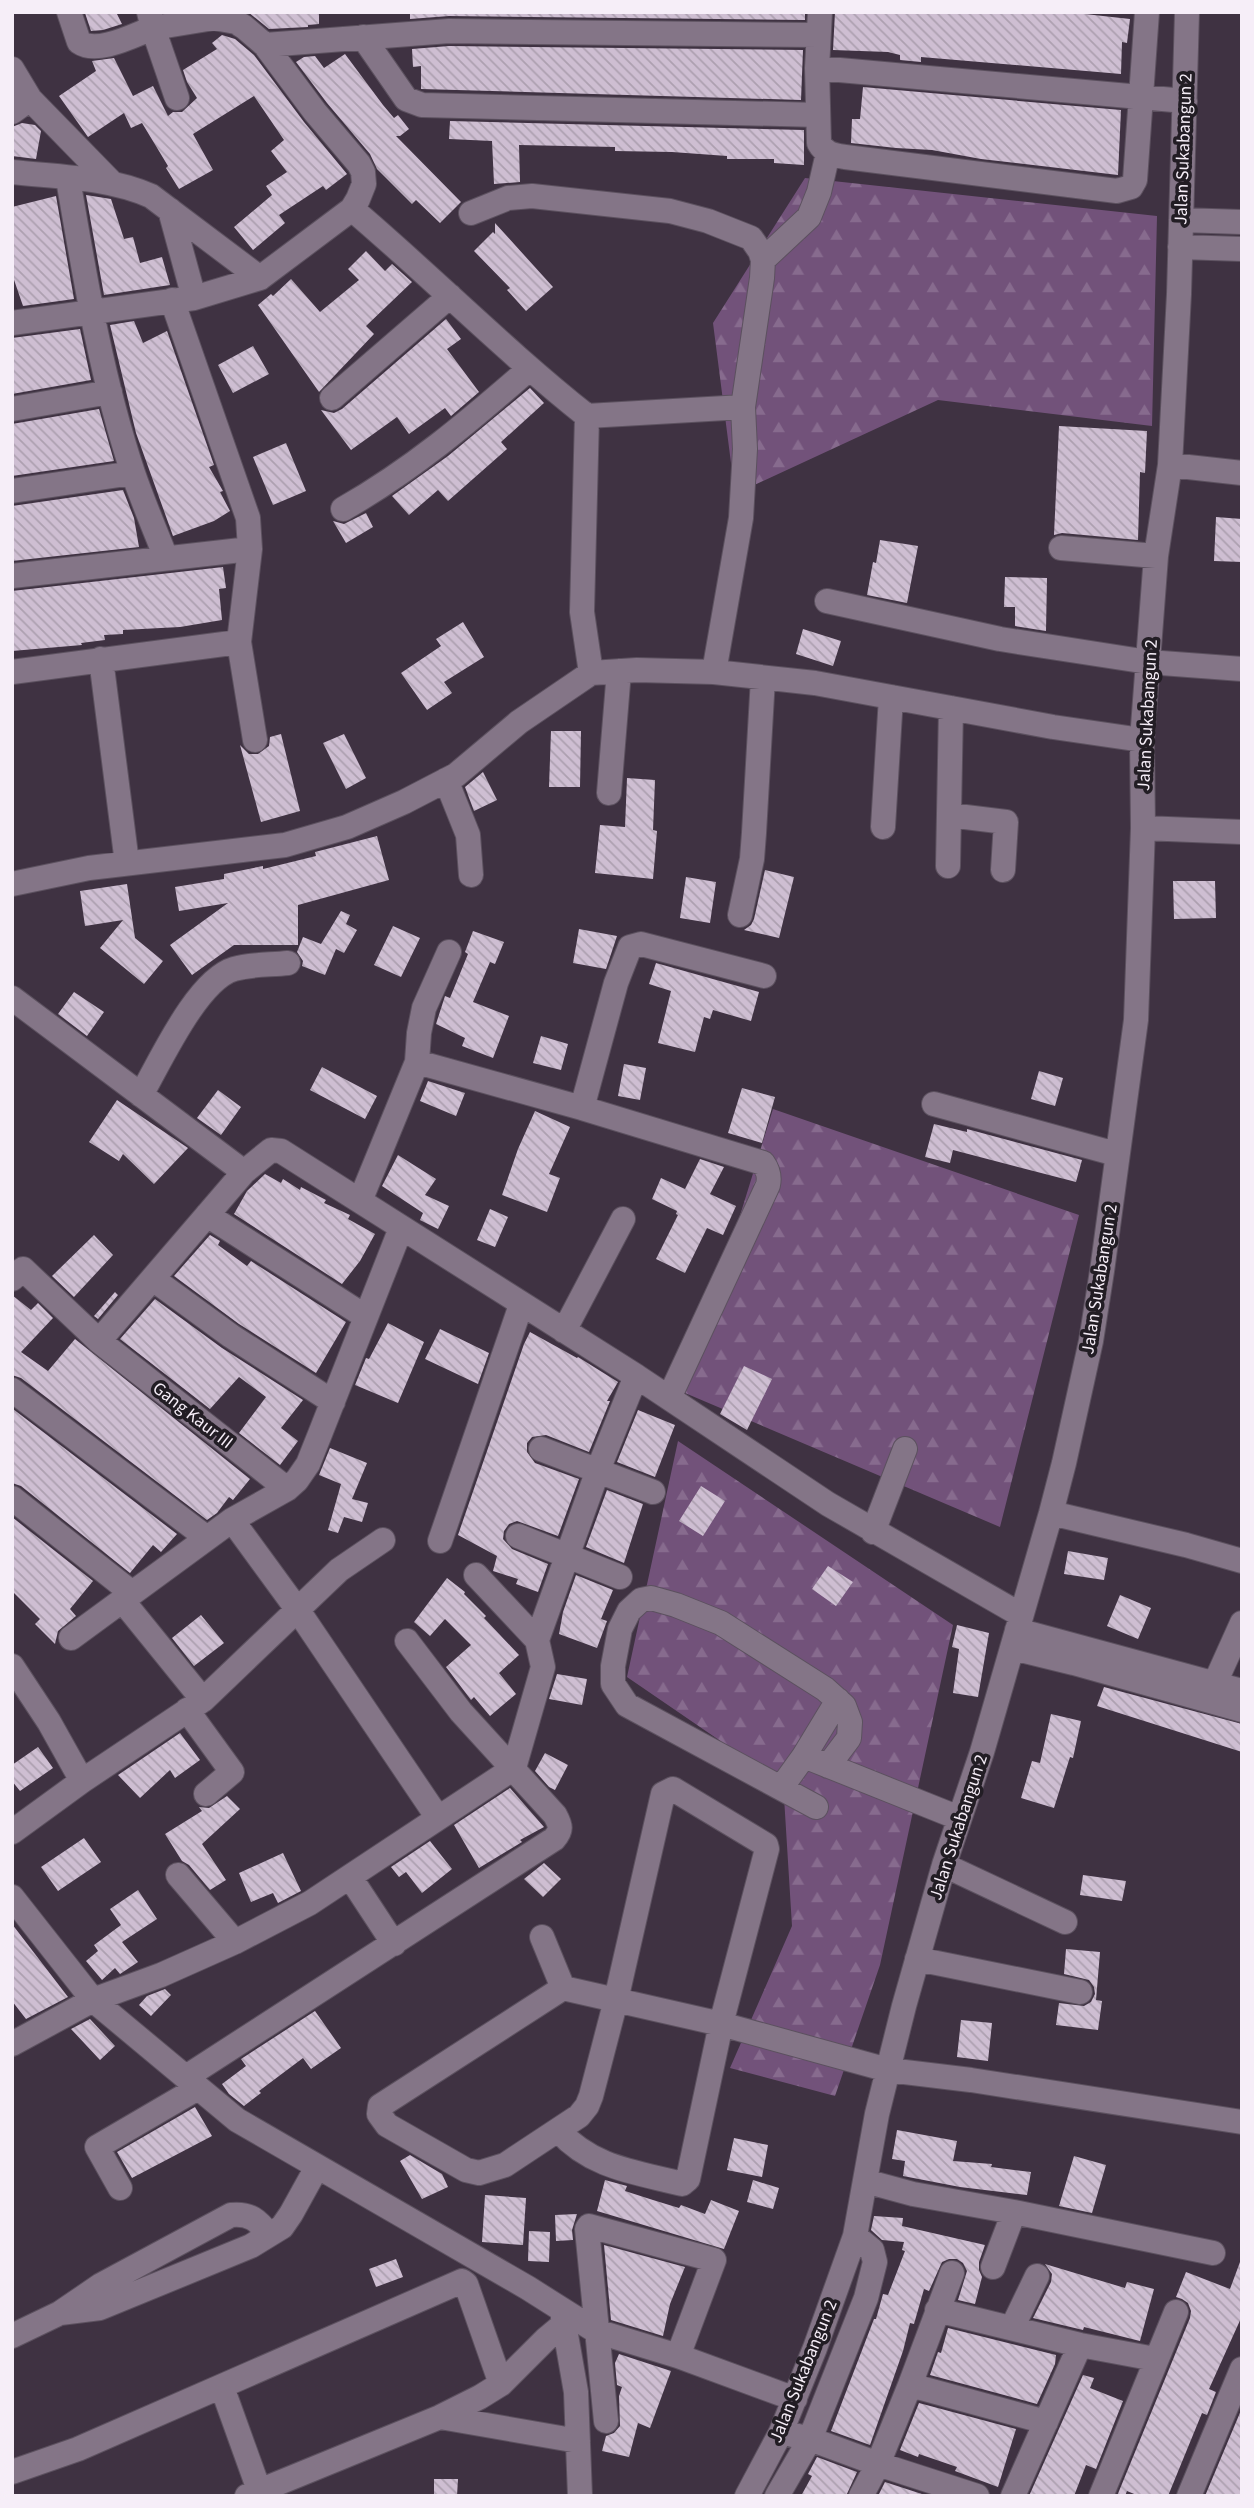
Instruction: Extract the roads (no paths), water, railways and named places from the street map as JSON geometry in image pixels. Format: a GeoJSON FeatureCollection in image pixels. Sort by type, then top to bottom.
{"type":"FeatureCollection","features":[{"type":"Feature","properties":{"kind":"street"},"geometry":{"type":"LineString","coordinates":[[14,317],[91,313],[183,299],[260,278],[352,209],[363,190],[363,172],[265,45],[244,26],[227,19],[151,20],[100,47],[88,47],[79,42],[69,12]]}},
{"type":"Feature","properties":{"kind":"street"},"geometry":{"type":"LineString","coordinates":[[265,45],[449,30],[819,23],[819,143],[828,153],[1125,190],[1131,187],[1135,180],[1147,12]]}},
{"type":"Feature","properties":{"kind":"street"},"geometry":{"type":"LineString","coordinates":[[1174,12],[1187,13]]}},
{"type":"Feature","properties":{"kind":"street","name":"Jalan Sukabangun 2"},"geometry":{"type":"LineString","coordinates":[[747,2496],[795,2399],[855,2236],[888,2070],[917,1959],[944,1865],[982,1752],[1051,1513],[1091,1341],[1136,1020],[1143,828],[1142,740],[1156,556],[1170,464],[1187,13]]}},
{"type":"Feature","properties":{"kind":"street"},"geometry":{"type":"LineString","coordinates":[[151,20],[177,98]]}},
{"type":"Feature","properties":{"kind":"street"},"geometry":{"type":"LineString","coordinates":[[363,37],[406,99],[422,105],[818,115]]}},
{"type":"Feature","properties":{"kind":"street"},"geometry":{"type":"LineString","coordinates":[[817,68],[1185,101]]}},
{"type":"Feature","properties":{"kind":"street"},"geometry":{"type":"LineString","coordinates":[[12,69],[21,106],[64,132],[111,182]]}},
{"type":"Feature","properties":{"kind":"street"},"geometry":{"type":"LineString","coordinates":[[764,260],[809,217],[819,192],[828,153]]}},
{"type":"Feature","properties":{"kind":"street"},"geometry":{"type":"LineString","coordinates":[[12,172],[111,182],[134,188],[151,196],[260,278]]}},
{"type":"Feature","properties":{"kind":"street"},"geometry":{"type":"LineString","coordinates":[[68,179],[91,313],[110,392],[133,472],[166,558]]}},
{"type":"Feature","properties":{"kind":"street"},"geometry":{"type":"LineString","coordinates":[[471,213],[508,198],[532,196],[670,211],[739,232],[751,238],[757,245],[764,260],[743,407],[745,449],[741,518],[714,673]]}},
{"type":"Feature","properties":{"kind":"street"},"geometry":{"type":"LineString","coordinates":[[352,209],[528,370],[587,416],[743,407]]}},
{"type":"Feature","properties":{"kind":"street"},"geometry":{"type":"LineString","coordinates":[[170,210],[183,299],[248,518],[250,549],[239,642],[255,740]]}},
{"type":"Feature","properties":{"kind":"street"},"geometry":{"type":"LineString","coordinates":[[1181,220],[1242,222]]}},
{"type":"Feature","properties":{"kind":"street"},"geometry":{"type":"LineString","coordinates":[[1180,247],[1242,249]]}},
{"type":"Feature","properties":{"kind":"street"},"geometry":{"type":"LineString","coordinates":[[332,398],[450,296]]}},
{"type":"Feature","properties":{"kind":"street"},"geometry":{"type":"LineString","coordinates":[[343,509],[430,453],[528,370]]}},
{"type":"Feature","properties":{"kind":"street"},"geometry":{"type":"LineString","coordinates":[[12,409],[110,392]]}},
{"type":"Feature","properties":{"kind":"street"},"geometry":{"type":"LineString","coordinates":[[587,416],[582,612],[591,673]]}},
{"type":"Feature","properties":{"kind":"street"},"geometry":{"type":"LineString","coordinates":[[1170,464],[1242,473]]}},
{"type":"Feature","properties":{"kind":"street"},"geometry":{"type":"LineString","coordinates":[[12,491],[133,472]]}},
{"type":"Feature","properties":{"kind":"street"},"geometry":{"type":"LineString","coordinates":[[1061,548],[1156,556]]}},
{"type":"Feature","properties":{"kind":"street"},"geometry":{"type":"LineString","coordinates":[[12,576],[250,549]]}},
{"type":"Feature","properties":{"kind":"street"},"geometry":{"type":"LineString","coordinates":[[827,601],[1000,639],[1148,662],[1242,669]]}},
{"type":"Feature","properties":{"kind":"street"},"geometry":{"type":"LineString","coordinates":[[12,672],[239,642]]}},
{"type":"Feature","properties":{"kind":"street"},"geometry":{"type":"LineString","coordinates":[[101,659],[127,863]]}},
{"type":"Feature","properties":{"kind":"street"},"geometry":{"type":"LineString","coordinates":[[609,793],[619,671]]}},
{"type":"Feature","properties":{"kind":"street"},"geometry":{"type":"LineString","coordinates":[[12,884],[127,863],[285,845],[347,827],[456,775],[519,722],[591,673],[714,673],[815,683],[1142,740]]}},
{"type":"Feature","properties":{"kind":"street"},"geometry":{"type":"LineString","coordinates":[[740,915],[754,833],[764,678]]}},
{"type":"Feature","properties":{"kind":"street"},"geometry":{"type":"LineString","coordinates":[[883,827],[891,696]]}},
{"type":"Feature","properties":{"kind":"street"},"geometry":{"type":"LineString","coordinates":[[948,866],[951,708]]}},
{"type":"Feature","properties":{"kind":"street"},"geometry":{"type":"LineString","coordinates":[[446,780],[468,835],[471,875]]}},
{"type":"Feature","properties":{"kind":"street"},"geometry":{"type":"LineString","coordinates":[[949,815],[1006,822],[1003,870]]}},
{"type":"Feature","properties":{"kind":"street"},"geometry":{"type":"LineString","coordinates":[[1143,828],[1242,832]]}},
{"type":"Feature","properties":{"kind":"street"},"geometry":{"type":"LineString","coordinates":[[582,1108],[616,983],[630,947],[641,944],[764,976]]}},
{"type":"Feature","properties":{"kind":"street"},"geometry":{"type":"LineString","coordinates":[[360,1201],[417,1062],[424,1008],[449,952]]}},
{"type":"Feature","properties":{"kind":"street"},"geometry":{"type":"LineString","coordinates":[[141,1095],[189,1011],[202,992],[219,976],[232,969],[288,963]]}},
{"type":"Feature","properties":{"kind":"street"},"geometry":{"type":"LineString","coordinates":[[12,998],[244,1172]]}},
{"type":"Feature","properties":{"kind":"street"},"geometry":{"type":"LineString","coordinates":[[417,1062],[763,1163],[769,1175],[768,1185],[669,1398]]}},
{"type":"Feature","properties":{"kind":"street"},"geometry":{"type":"LineString","coordinates":[[934,1104],[1116,1154]]}},
{"type":"Feature","properties":{"kind":"street"},"geometry":{"type":"LineString","coordinates":[[99,1340],[244,1172],[271,1150],[278,1150],[636,1376],[873,1532],[1017,1631],[1074,1663],[1242,1710]]}},
{"type":"Feature","properties":{"kind":"street"},"geometry":{"type":"LineString","coordinates":[[207,1215],[366,1317]]}},
{"type":"Feature","properties":{"kind":"street"},"geometry":{"type":"LineString","coordinates":[[564,1331],[623,1219]]}},
{"type":"Feature","properties":{"kind":"street"},"geometry":{"type":"LineString","coordinates":[[71,1638],[232,1520],[287,1489],[297,1480],[308,1464],[401,1228]]}},
{"type":"Feature","properties":{"kind":"street","name":"Gang Kaur III"},"geometry":{"type":"LineString","coordinates":[[16,1269],[99,1340],[287,1489]]}},
{"type":"Feature","properties":{"kind":"street"},"geometry":{"type":"LineString","coordinates":[[153,1279],[231,1336],[333,1402]]}},
{"type":"Feature","properties":{"kind":"street"},"geometry":{"type":"LineString","coordinates":[[440,1541],[521,1305]]}},
{"type":"Feature","properties":{"kind":"street"},"geometry":{"type":"LineString","coordinates":[[537,1640],[598,1470],[636,1376]]}},
{"type":"Feature","properties":{"kind":"street"},"geometry":{"type":"LineString","coordinates":[[12,1390],[207,1538]]}},
{"type":"Feature","properties":{"kind":"street"},"geometry":{"type":"LineString","coordinates":[[541,1449],[653,1492]]}},
{"type":"Feature","properties":{"kind":"street"},"geometry":{"type":"LineString","coordinates":[[873,1532],[905,1449]]}},
{"type":"Feature","properties":{"kind":"street"},"geometry":{"type":"LineString","coordinates":[[12,1498],[127,1597],[195,1705],[232,1772],[206,1794]]}},
{"type":"Feature","properties":{"kind":"street"},"geometry":{"type":"LineString","coordinates":[[1051,1513],[1242,1561]]}},
{"type":"Feature","properties":{"kind":"street"},"geometry":{"type":"LineString","coordinates":[[232,1520],[297,1609],[438,1818]]}},
{"type":"Feature","properties":{"kind":"street"},"geometry":{"type":"LineString","coordinates":[[518,1536],[620,1577]]}},
{"type":"Feature","properties":{"kind":"street"},"geometry":{"type":"LineString","coordinates":[[12,1832],[195,1705],[272,1636],[338,1570],[383,1540]]}},
{"type":"Feature","properties":{"kind":"street"},"geometry":{"type":"LineString","coordinates":[[16,2035],[93,2000],[161,1975],[235,1942],[310,1903],[514,1768],[543,1667],[537,1640],[476,1575]]}},
{"type":"Feature","properties":{"kind":"street"},"geometry":{"type":"LineString","coordinates":[[816,1807],[627,1705],[613,1684],[612,1666],[620,1629],[629,1611],[641,1600],[651,1598],[687,1609],[721,1623],[825,1689],[844,1706],[849,1722],[849,1738],[828,1766]]}},
{"type":"Feature","properties":{"kind":"street"},"geometry":{"type":"LineString","coordinates":[[1215,1683],[1242,1623]]}},
{"type":"Feature","properties":{"kind":"street"},"geometry":{"type":"LineString","coordinates":[[1017,1631],[1242,1691]]}},
{"type":"Feature","properties":{"kind":"street"},"geometry":{"type":"LineString","coordinates":[[120,2188],[97,2147],[394,1944],[554,1839],[560,1832],[561,1826],[555,1815],[461,1712],[407,1642]]}},
{"type":"Feature","properties":{"kind":"street"},"geometry":{"type":"LineString","coordinates":[[12,1666],[49,1722],[82,1781]]}},
{"type":"Feature","properties":{"kind":"street"},"geometry":{"type":"LineString","coordinates":[[781,1788],[838,1700]]}},
{"type":"Feature","properties":{"kind":"street"},"geometry":{"type":"LineString","coordinates":[[804,1756],[959,1818]]}},
{"type":"Feature","properties":{"kind":"street"},"geometry":{"type":"LineString","coordinates":[[559,2131],[585,2155],[632,2171],[682,2184],[687,2182],[721,2024],[767,1847],[673,1789],[663,1794],[616,2000],[587,2106],[579,2116],[505,2165],[479,2174],[466,2170],[387,2125],[378,2111],[380,2106],[564,1988],[616,2000],[721,2024],[888,2070],[971,2080],[1242,2122]]}},
{"type":"Feature","properties":{"kind":"street"},"geometry":{"type":"LineString","coordinates":[[944,1865],[1065,1922]]}},
{"type":"Feature","properties":{"kind":"street"},"geometry":{"type":"LineString","coordinates":[[178,1875],[235,1942]]}},
{"type":"Feature","properties":{"kind":"street"},"geometry":{"type":"LineString","coordinates":[[350,1877],[394,1944]]}},
{"type":"Feature","properties":{"kind":"street"},"geometry":{"type":"LineString","coordinates":[[12,1897],[93,2000],[237,2120],[528,2288],[563,2318],[795,2399]]}},
{"type":"Feature","properties":{"kind":"street"},"geometry":{"type":"LineString","coordinates":[[542,1937],[564,1988]]}},
{"type":"Feature","properties":{"kind":"street"},"geometry":{"type":"LineString","coordinates":[[917,1959],[1080,1992]]}},
{"type":"Feature","properties":{"kind":"street"},"geometry":{"type":"LineString","coordinates":[[60,2313],[100,2308],[251,2246],[282,2227],[317,2167]]}},
{"type":"Feature","properties":{"kind":"street"},"geometry":{"type":"LineString","coordinates":[[865,2181],[913,2194],[1213,2253]]}},
{"type":"Feature","properties":{"kind":"street"},"geometry":{"type":"LineString","coordinates":[[993,2267],[1014,2212]]}},
{"type":"Feature","properties":{"kind":"street"},"geometry":{"type":"LineString","coordinates":[[12,2336],[60,2313],[100,2285],[231,2215],[249,2215],[261,2224],[269,2235]]}},
{"type":"Feature","properties":{"kind":"street"},"geometry":{"type":"LineString","coordinates":[[606,2421],[587,2229],[590,2226],[714,2260],[678,2356]]}},
{"type":"Feature","properties":{"kind":"street"},"geometry":{"type":"LineString","coordinates":[[777,2496],[810,2439],[866,2298],[875,2262],[872,2250],[855,2236]]}},
{"type":"Feature","properties":{"kind":"street"},"geometry":{"type":"LineString","coordinates":[[861,2496],[878,2464],[952,2273]]}},
{"type":"Feature","properties":{"kind":"street"},"geometry":{"type":"LineString","coordinates":[[1012,2328],[1037,2276]]}},
{"type":"Feature","properties":{"kind":"street"},"geometry":{"type":"LineString","coordinates":[[12,2472],[78,2449],[462,2281],[466,2284],[501,2384]]}},
{"type":"Feature","properties":{"kind":"street"},"geometry":{"type":"LineString","coordinates":[[835,2291],[866,2298]]}},
{"type":"Feature","properties":{"kind":"street"},"geometry":{"type":"LineString","coordinates":[[937,2310],[1080,2345],[1155,2359]]}},
{"type":"Feature","properties":{"kind":"street"},"geometry":{"type":"LineString","coordinates":[[1101,2496],[1176,2312]]}},
{"type":"Feature","properties":{"kind":"street"},"geometry":{"type":"LineString","coordinates":[[222,2387],[253,2493],[440,2417],[501,2384],[563,2318]]}},
{"type":"Feature","properties":{"kind":"street"},"geometry":{"type":"LineString","coordinates":[[563,2318],[576,2392],[580,2496]]}},
{"type":"Feature","properties":{"kind":"street"},"geometry":{"type":"LineString","coordinates":[[1013,2496],[1080,2345]]}},
{"type":"Feature","properties":{"kind":"street"},"geometry":{"type":"LineString","coordinates":[[815,2348],[842,2357]]}},
{"type":"Feature","properties":{"kind":"street"},"geometry":{"type":"LineString","coordinates":[[1189,2496],[1242,2369]]}},
{"type":"Feature","properties":{"kind":"street"},"geometry":{"type":"LineString","coordinates":[[910,2385],[1045,2421]]}},
{"type":"Feature","properties":{"kind":"street"},"geometry":{"type":"LineString","coordinates":[[440,2417],[578,2441]]}},
{"type":"Feature","properties":{"kind":"street"},"geometry":{"type":"LineString","coordinates":[[781,2432],[810,2439],[977,2496]]}}]}
